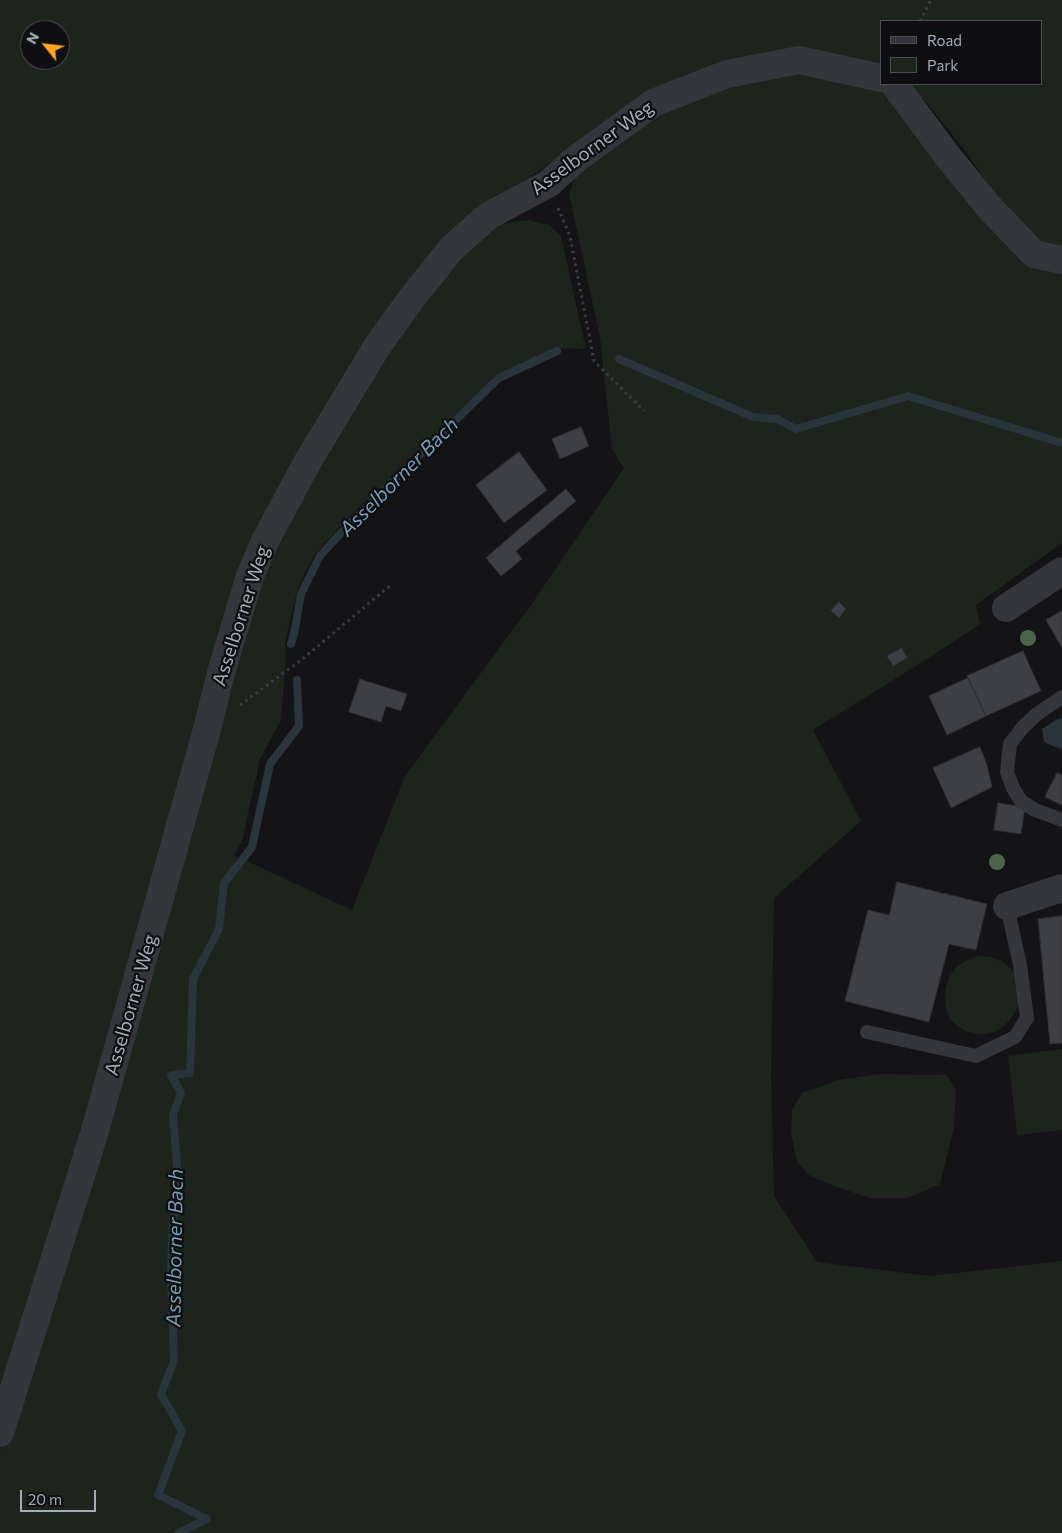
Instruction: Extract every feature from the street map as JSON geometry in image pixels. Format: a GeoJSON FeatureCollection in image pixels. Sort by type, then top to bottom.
{"type":"FeatureCollection","features":[{"type":"Feature","properties":{"kind":"street","name":"Asselborner Weg"},"geometry":{"type":"LineString","coordinates":[[0,1433],[94,1134],[208,729],[222,669],[250,576],[265,541],[308,461],[378,345],[451,249],[488,216],[548,184],[576,159],[653,103],[727,74],[800,60],[880,78]]}},
{"type":"Feature","properties":{"kind":"street"},"geometry":{"type":"LineString","coordinates":[[895,85],[989,208],[1034,254],[1062,260]]}},
{"type":"Feature","properties":{"kind":"street"},"geometry":{"type":"LineString","coordinates":[[1006,608],[1062,571]]}},
{"type":"Feature","properties":{"kind":"street"},"geometry":{"type":"LineString","coordinates":[[1007,906],[1062,888]]}},
{"type":"Feature","properties":{"kind":"lane"},"geometry":{"type":"LineString","coordinates":[[1062,697],[1037,714],[1023,727],[1010,744],[1007,772],[1013,788],[1021,801],[1035,810],[1062,820]]}},
{"type":"Feature","properties":{"kind":"lane"},"geometry":{"type":"LineString","coordinates":[[867,1032],[976,1056],[1015,1038],[1028,1018],[1020,965],[1007,906]]}},
{"type":"Feature","properties":{"kind":"path"},"geometry":{"type":"LineString","coordinates":[[921,20],[931,0]]}},
{"type":"Feature","properties":{"kind":"path"},"geometry":{"type":"LineString","coordinates":[[548,184],[570,236],[594,361],[644,411]]}},
{"type":"Feature","properties":{"kind":"path"},"geometry":{"type":"LineString","coordinates":[[208,729],[300,661],[392,584]]}},
{"type":"Feature","properties":{"kind":"green space"},"geometry":{"type":"Polygon","coordinates":[[[0,0],[1062,0],[1062,250],[1036,240],[1003,207],[966,152],[927,103],[908,85],[1042,85],[1042,20],[880,20],[880,68],[713,66],[635,99],[573,147],[488,206],[299,458],[87,1122],[0,1412],[0,0]]]}},
{"type":"Feature","properties":{"kind":"green space"},"geometry":{"type":"Polygon","coordinates":[[[800,66],[889,86],[1039,267],[1062,274],[1062,543],[976,605],[980,624],[813,730],[861,821],[774,898],[771,1079],[774,1196],[817,1262],[930,1276],[1062,1261],[1062,1533],[0,1533],[0,1450],[45,1308],[258,580],[314,467],[381,359],[459,255],[494,225],[528,220],[549,225],[561,236],[586,349],[555,348],[498,376],[346,520],[316,553],[297,592],[285,643],[286,657],[281,720],[260,759],[242,842],[234,855],[352,910],[405,776],[531,605],[624,468],[612,449],[600,337],[569,194],[578,171],[677,102],[800,66]]]}},
{"type":"Feature","properties":{"kind":"green space"},"geometry":{"type":"Polygon","coordinates":[[[977,956],[992,957],[1010,968],[1018,982],[1020,998],[1014,1014],[1004,1026],[989,1033],[972,1033],[954,1023],[947,1012],[946,1006],[947,985],[952,973],[959,965],[977,956]]]}},
{"type":"Feature","properties":{"kind":"green space"},"geometry":{"type":"Polygon","coordinates":[[[1062,1049],[1062,1130],[1017,1135],[1008,1056],[1062,1049]]]}},
{"type":"Feature","properties":{"kind":"green space"},"geometry":{"type":"Polygon","coordinates":[[[879,1074],[947,1075],[956,1090],[954,1128],[940,1184],[908,1198],[869,1198],[809,1175],[797,1162],[791,1133],[792,1110],[802,1093],[838,1080],[879,1074]]]}},
{"type":"Feature","properties":{"kind":"shaded area"},"geometry":{"type":"Polygon","coordinates":[[[1062,718],[1062,749],[1044,742],[1042,729],[1062,718]]]}},
{"type":"Feature","properties":{"kind":"building"},"geometry":{"type":"Polygon","coordinates":[[[581,427],[589,446],[560,459],[552,439],[581,427]]]}},
{"type":"Feature","properties":{"kind":"building"},"geometry":{"type":"Polygon","coordinates":[[[519,452],[547,490],[504,523],[476,485],[519,452]]]}},
{"type":"Feature","properties":{"kind":"building"},"geometry":{"type":"Polygon","coordinates":[[[566,489],[576,501],[516,551],[522,559],[501,576],[486,558],[566,489]]]}},
{"type":"Feature","properties":{"kind":"building"},"geometry":{"type":"Polygon","coordinates":[[[839,602],[846,609],[839,618],[831,611],[839,602]]]}},
{"type":"Feature","properties":{"kind":"building"},"geometry":{"type":"Polygon","coordinates":[[[1062,611],[1062,648],[1046,620],[1062,611]]]}},
{"type":"Feature","properties":{"kind":"building"},"geometry":{"type":"Polygon","coordinates":[[[902,648],[907,658],[893,666],[887,656],[902,648]]]}},
{"type":"Feature","properties":{"kind":"building"},"geometry":{"type":"Polygon","coordinates":[[[1023,651],[1041,691],[986,716],[967,676],[1023,651]]]}},
{"type":"Feature","properties":{"kind":"building"},"geometry":{"type":"Polygon","coordinates":[[[968,678],[986,716],[947,735],[929,696],[968,678]]]}},
{"type":"Feature","properties":{"kind":"building"},"geometry":{"type":"Polygon","coordinates":[[[360,679],[407,694],[401,711],[386,706],[381,722],[349,712],[360,679]]]}},
{"type":"Feature","properties":{"kind":"building"},"geometry":{"type":"Polygon","coordinates":[[[980,747],[987,765],[992,787],[951,808],[933,768],[980,747]]]}},
{"type":"Feature","properties":{"kind":"building"},"geometry":{"type":"Polygon","coordinates":[[[1057,773],[1062,775],[1062,805],[1045,797],[1057,773]]]}},
{"type":"Feature","properties":{"kind":"building"},"geometry":{"type":"Polygon","coordinates":[[[998,803],[1025,807],[1021,834],[994,830],[998,803]]]}},
{"type":"Feature","properties":{"kind":"building"},"geometry":{"type":"Polygon","coordinates":[[[897,882],[987,904],[976,950],[949,944],[929,1022],[845,1001],[868,910],[889,915],[897,882]]]}},
{"type":"Feature","properties":{"kind":"building"},"geometry":{"type":"Polygon","coordinates":[[[1062,916],[1062,1043],[1050,1044],[1038,919],[1062,916]]]}},
{"type":"Feature","properties":{"kind":"waterway","name":"Asselborner Bach"},"geometry":{"type":"LineString","coordinates":[[291,644],[301,594],[320,556],[349,524],[499,378],[557,351]]}},
{"type":"Feature","properties":{"kind":"waterway","name":"Asselborner Bach"},"geometry":{"type":"LineString","coordinates":[[619,359],[753,417],[777,419],[796,429],[908,396],[1062,443]]}},
{"type":"Feature","properties":{"kind":"waterway","name":"Asselborner Bach"},"geometry":{"type":"LineString","coordinates":[[178,1533],[207,1519],[158,1495],[182,1431],[161,1394],[174,1361],[171,1272],[173,1218],[180,1202],[173,1115],[181,1093],[171,1075],[190,1073],[193,979],[219,929],[224,883],[252,847],[270,764],[299,726],[297,680]]}}]}
